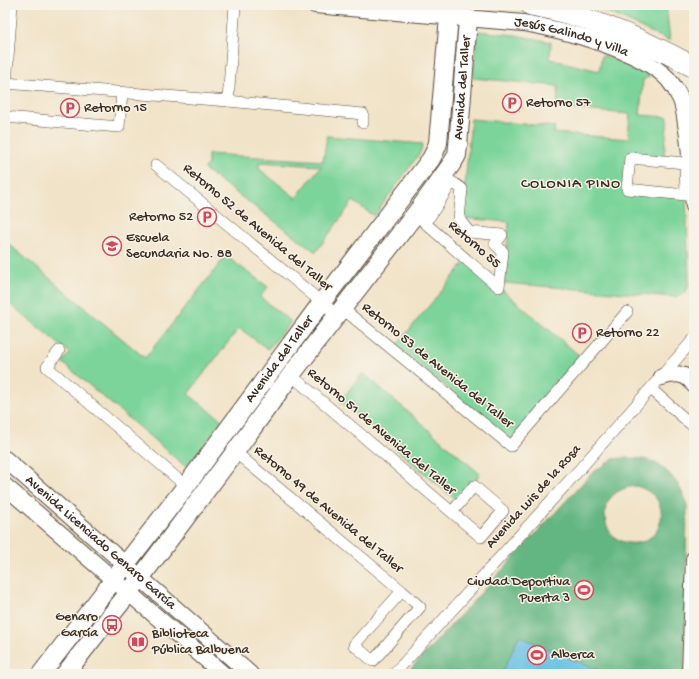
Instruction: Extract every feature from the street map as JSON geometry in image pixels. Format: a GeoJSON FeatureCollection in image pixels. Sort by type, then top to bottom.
{"type":"FeatureCollection","features":[{"type":"Feature","properties":{"kind":"highway"},"geometry":{"type":"LineString","coordinates":[[531,5],[609,28],[694,67]]}},
{"type":"Feature","properties":{"kind":"main road","name":"Jesús Galindo y Villa"},"geometry":{"type":"LineString","coordinates":[[315,5],[524,23],[580,36],[640,60],[656,69],[668,79],[680,98],[685,117],[689,145],[690,200]]}},
{"type":"Feature","properties":{"kind":"main road","name":"Avenida del Taller"},"geometry":{"type":"LineString","coordinates":[[41,674],[127,565],[435,152],[438,142],[449,17]]}},
{"type":"Feature","properties":{"kind":"main road","name":"Avenida del Taller"},"geometry":{"type":"LineString","coordinates":[[65,674],[141,577],[291,375],[454,162],[457,155],[468,19]]}},
{"type":"Feature","properties":{"kind":"main road"},"geometry":{"type":"LineString","coordinates":[[662,377],[672,373],[678,374],[688,377],[694,385]]}},
{"type":"Feature","properties":{"kind":"main road"},"geometry":{"type":"LineString","coordinates":[[247,405],[262,416]]}},
{"type":"Feature","properties":{"kind":"main road","name":"Avenida Licenciado Genaro García"},"geometry":{"type":"LineString","coordinates":[[5,459],[250,674]]}},
{"type":"Feature","properties":{"kind":"main road","name":"Avenida Licenciado Genaro García"},"geometry":{"type":"LineString","coordinates":[[5,486],[223,674]]}},
{"type":"Feature","properties":{"kind":"main road"},"geometry":{"type":"LineString","coordinates":[[690,674],[694,559]]}},
{"type":"Feature","properties":{"kind":"street"},"geometry":{"type":"LineString","coordinates":[[12,5],[5,83],[228,101],[364,114],[363,123]]}},
{"type":"Feature","properties":{"kind":"street"},"geometry":{"type":"LineString","coordinates":[[228,101],[235,5]]}},
{"type":"Feature","properties":{"kind":"street"},"geometry":{"type":"LineString","coordinates":[[5,117],[119,127],[122,93]]}},
{"type":"Feature","properties":{"kind":"street"},"geometry":{"type":"LineString","coordinates":[[630,158],[685,163],[690,200],[627,190],[630,158]]}},
{"type":"Feature","properties":{"kind":"street","name":"Retorno 52 de Avenida del Taller"},"geometry":{"type":"LineString","coordinates":[[156,164],[322,302],[340,312]]}},
{"type":"Feature","properties":{"kind":"street","name":"Retorno 55"},"geometry":{"type":"LineString","coordinates":[[452,182],[462,189],[459,219],[469,232],[502,235],[496,244],[504,252],[499,287],[467,260],[424,222],[430,216],[452,182]]}},
{"type":"Feature","properties":{"kind":"street","name":"Retorno 53 de Avenida del Taller"},"geometry":{"type":"LineString","coordinates":[[340,312],[511,446],[628,312]]}},
{"type":"Feature","properties":{"kind":"street","name":"Avenida Luis de la Rosa"},"geometry":{"type":"LineString","coordinates":[[394,674],[662,377],[694,339]]}},
{"type":"Feature","properties":{"kind":"street"},"geometry":{"type":"LineString","coordinates":[[59,352],[47,367],[186,486]]}},
{"type":"Feature","properties":{"kind":"street","name":"Retorno 51 de Avenida del Taller"},"geometry":{"type":"LineString","coordinates":[[291,375],[481,537],[504,511],[474,486],[452,512]]}},
{"type":"Feature","properties":{"kind":"street"},"geometry":{"type":"LineString","coordinates":[[651,389],[694,427]]}},
{"type":"Feature","properties":{"kind":"street","name":"Retorno 49 de Avenida del Taller"},"geometry":{"type":"LineString","coordinates":[[235,452],[402,591],[420,607],[372,661],[354,645],[402,591]]}},
{"type":"Feature","properties":{"kind":"green space"},"geometry":{"type":"Polygon","coordinates":[[[585,5],[666,5],[670,41],[610,13],[585,5]]]}},
{"type":"Feature","properties":{"kind":"green space"},"geometry":{"type":"Polygon","coordinates":[[[477,31],[515,35],[551,42],[550,59],[599,71],[602,55],[639,68],[650,76],[643,80],[640,115],[668,117],[664,156],[630,158],[627,189],[686,195],[689,283],[683,295],[675,297],[504,283],[509,222],[462,218],[471,119],[555,127],[554,133],[628,139],[630,114],[557,108],[558,86],[473,78],[477,31]]]}},
{"type":"Feature","properties":{"kind":"green space"},"geometry":{"type":"Polygon","coordinates":[[[327,136],[423,144],[420,153],[374,216],[353,201],[316,252],[204,169],[208,164],[208,154],[323,161],[327,136]],[[259,162],[259,169],[296,198],[321,166],[259,162]]]}},
{"type":"Feature","properties":{"kind":"green space"},"geometry":{"type":"Polygon","coordinates":[[[5,241],[145,358],[226,256],[268,287],[260,297],[291,322],[268,349],[239,328],[188,394],[223,421],[186,467],[62,362],[70,353],[5,300],[5,241]]]}},
{"type":"Feature","properties":{"kind":"green space"},"geometry":{"type":"Polygon","coordinates":[[[467,260],[581,357],[511,440],[396,346],[467,260]]]}},
{"type":"Feature","properties":{"kind":"green space"},"geometry":{"type":"Polygon","coordinates":[[[363,373],[480,474],[457,501],[340,401],[363,373]]]}},
{"type":"Feature","properties":{"kind":"green space","name":"Ciudad Deportiva Puerta 3"},"geometry":{"type":"Polygon","coordinates":[[[613,459],[641,459],[658,464],[674,479],[685,499],[687,506],[684,674],[606,674],[519,636],[502,674],[406,674],[591,474],[613,459]],[[636,486],[628,487],[611,497],[606,508],[605,515],[608,529],[616,538],[621,541],[635,543],[646,540],[655,533],[660,523],[661,512],[658,502],[650,492],[636,486]]]}},
{"type":"Feature","properties":{"kind":"water","name":"Alberca"},"geometry":{"type":"Polygon","coordinates":[[[519,636],[606,674],[502,674],[519,636]]]}},
{"type":"Feature","properties":{"kind":"place","name":"Retorno 57"},"geometry":{"type":"Point","coordinates":[512,103]}},
{"type":"Feature","properties":{"kind":"place","name":"Retorno 15"},"geometry":{"type":"Point","coordinates":[70,108]}},
{"type":"Feature","properties":{"kind":"place","name":"Retorno 52"},"geometry":{"type":"Point","coordinates":[207,217]}},
{"type":"Feature","properties":{"kind":"place","name":"Escuela Secundaria No. 88"},"geometry":{"type":"Point","coordinates":[112,246]}},
{"type":"Feature","properties":{"kind":"place","name":"Retorno 22"},"geometry":{"type":"Point","coordinates":[582,333]}},
{"type":"Feature","properties":{"kind":"place","name":"Ciudad Deportiva Puerta 3"},"geometry":{"type":"Point","coordinates":[584,590]}},
{"type":"Feature","properties":{"kind":"place","name":"Genaro García"},"geometry":{"type":"Point","coordinates":[112,625]}},
{"type":"Feature","properties":{"kind":"place","name":"Biblioteca Pública Balbuena"},"geometry":{"type":"Point","coordinates":[138,642]}},
{"type":"Feature","properties":{"kind":"place","name":"Alberca"},"geometry":{"type":"Point","coordinates":[537,655]}},
{"type":"Feature","properties":{"kind":"district","name":"COLONIA PINO"},"geometry":{"type":"Point","coordinates":[571,184]}}]}
